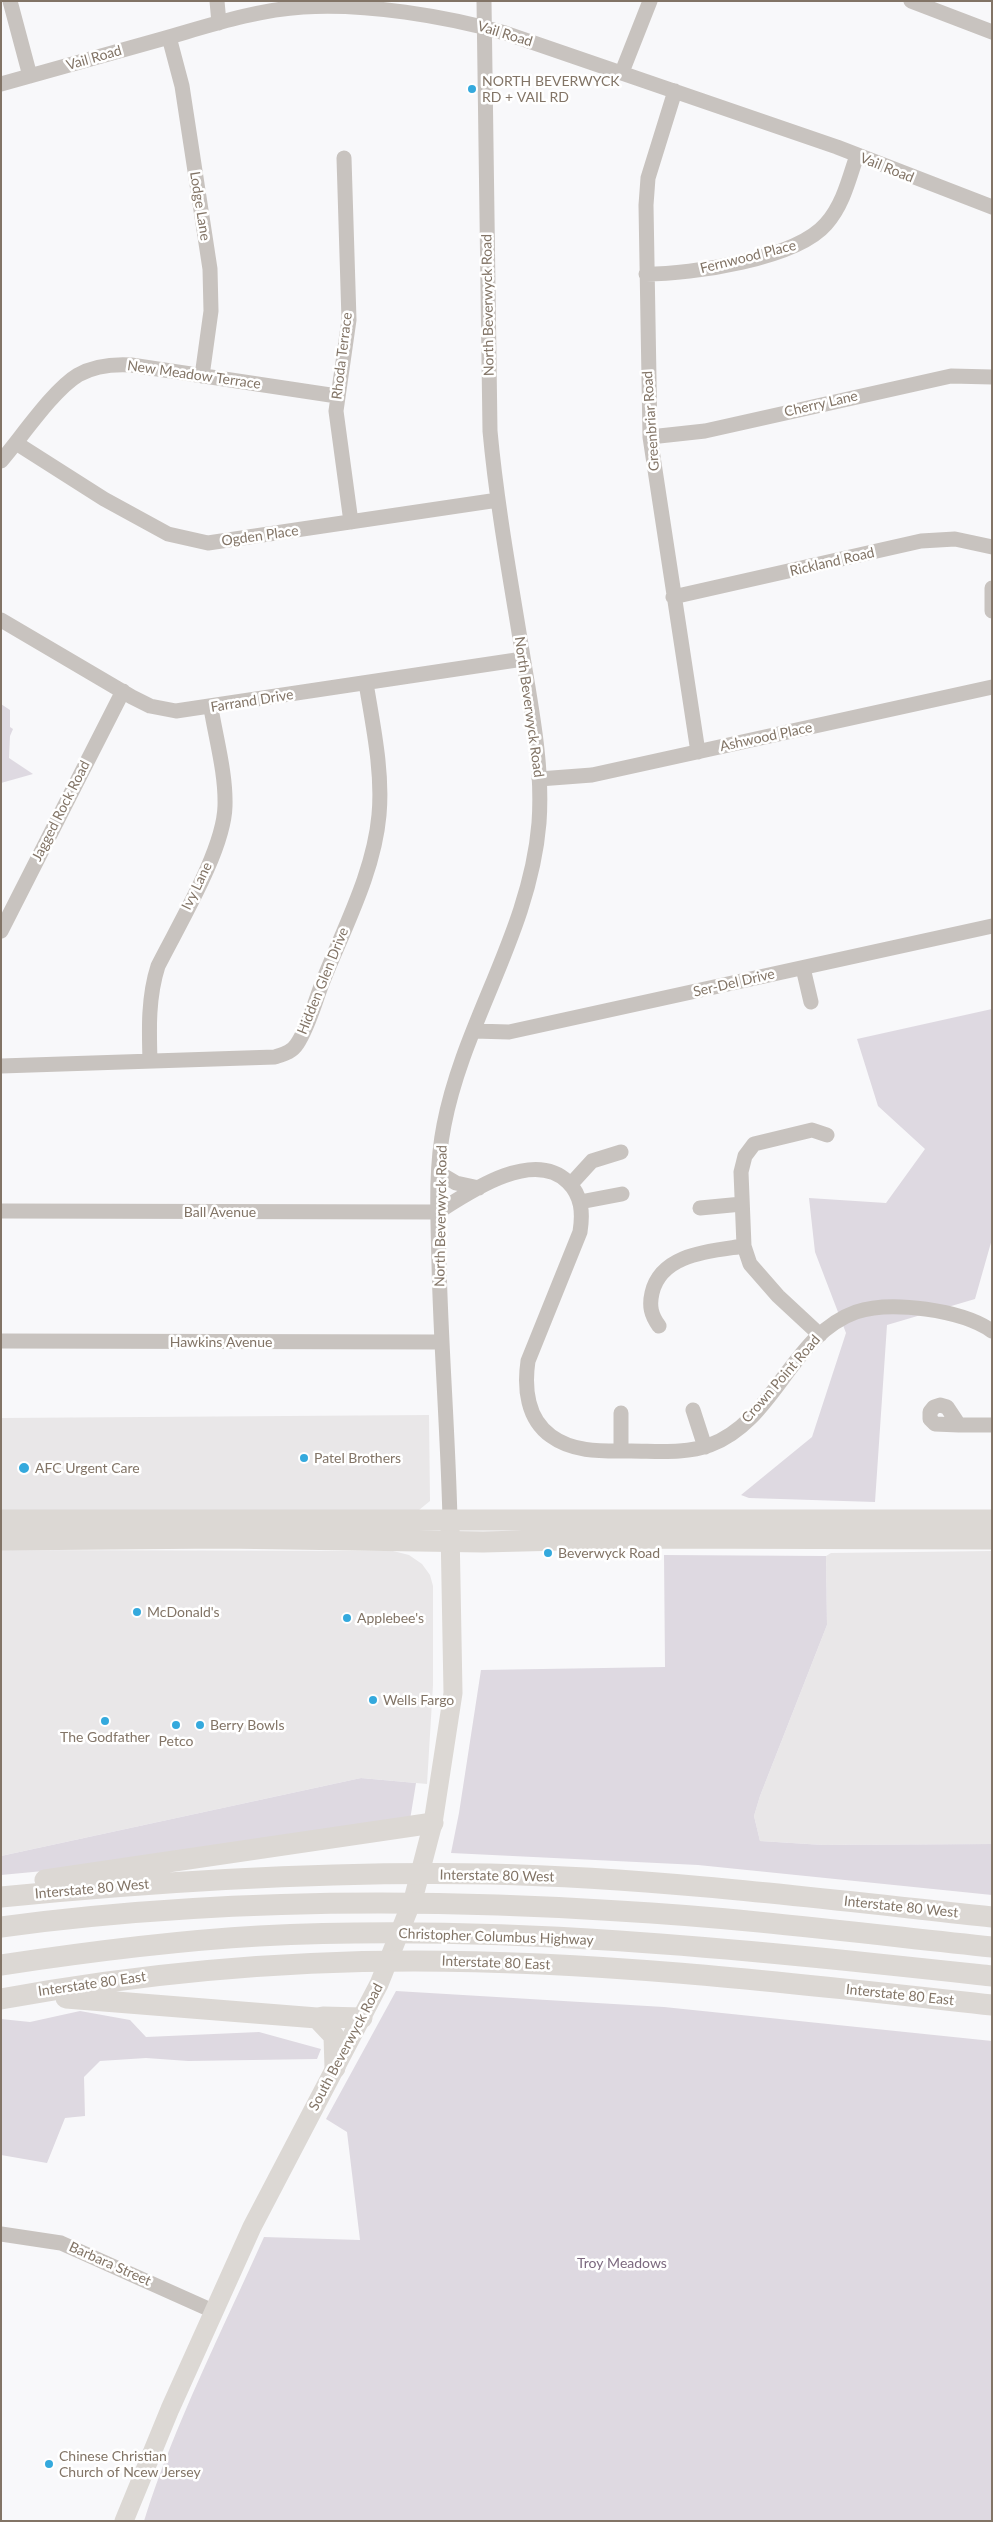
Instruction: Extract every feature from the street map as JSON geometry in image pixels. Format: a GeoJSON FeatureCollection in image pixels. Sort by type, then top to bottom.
{"type":"FeatureCollection","features":[{"type":"Feature","properties":{"kind":"highway"},"geometry":{"type":"LineString","coordinates":[[1,1520],[450,1520],[991,1524]]}},
{"type":"Feature","properties":{"kind":"highway"},"geometry":{"type":"LineString","coordinates":[[1,1540],[223,1538],[450,1542],[642,1538],[991,1524]]}},
{"type":"Feature","properties":{"kind":"highway"},"geometry":{"type":"LineString","coordinates":[[1,1886],[433,1822]]}},
{"type":"Feature","properties":{"kind":"highway","name":"Interstate 80 West"},"geometry":{"type":"LineString","coordinates":[[1,1898],[164,1883],[350,1876],[489,1874],[657,1883],[992,1917]]}},
{"type":"Feature","properties":{"kind":"highway"},"geometry":{"type":"LineString","coordinates":[[1,1908],[170,1890],[350,1876]]}},
{"type":"Feature","properties":{"kind":"highway"},"geometry":{"type":"LineString","coordinates":[[1,1927],[173,1911],[337,1904],[462,1904],[620,1911],[734,1920],[992,1947]]}},
{"type":"Feature","properties":{"kind":"highway","name":"Christopher Columbus Highway"},"geometry":{"type":"LineString","coordinates":[[1,1965],[128,1947],[181,1942],[281,1936],[423,1934],[684,1945],[992,1976]]}},
{"type":"Feature","properties":{"kind":"highway","name":"Interstate 80 East"},"geometry":{"type":"LineString","coordinates":[[2,1999],[127,1978],[191,1972],[353,1962],[440,1961],[685,1973],[992,2005]]}},
{"type":"Feature","properties":{"kind":"highway"},"geometry":{"type":"LineString","coordinates":[[2,1999],[88,1998],[317,2018],[362,2018]]}},
{"type":"Feature","properties":{"kind":"highway"},"geometry":{"type":"LineString","coordinates":[[317,2018],[334,2036],[335,2068]]}},
{"type":"Feature","properties":{"kind":"main road","name":"South Beverwyck Road"},"geometry":{"type":"LineString","coordinates":[[124,2521],[152,2449],[213,2311],[252,2227],[379,1984],[414,1896],[433,1822],[454,1680],[450,1520]]}},
{"type":"Feature","properties":{"kind":"street"},"geometry":{"type":"LineString","coordinates":[[10,1],[30,76]]}},
{"type":"Feature","properties":{"kind":"street"},"geometry":{"type":"LineString","coordinates":[[217,1],[219,23]]}},
{"type":"Feature","properties":{"kind":"street","name":"North Beverwyck Road"},"geometry":{"type":"LineString","coordinates":[[450,1520],[441,1342],[438,1212],[439,1173],[444,1126],[451,1095],[474,1031],[519,918],[528,886],[539,823],[539,779],[523,659],[498,500],[490,431],[484,1]]}},
{"type":"Feature","properties":{"kind":"street"},"geometry":{"type":"LineString","coordinates":[[622,72],[650,1]]}},
{"type":"Feature","properties":{"kind":"street"},"geometry":{"type":"LineString","coordinates":[[911,1],[992,32]]}},
{"type":"Feature","properties":{"kind":"street","name":"Vail Road"},"geometry":{"type":"LineString","coordinates":[[1,84],[219,23],[276,10],[330,6],[388,11],[453,20],[484,27],[675,90],[857,155],[992,207]]}},
{"type":"Feature","properties":{"kind":"street","name":"Lodge Lane"},"geometry":{"type":"LineString","coordinates":[[169,37],[182,86],[210,269],[211,311],[202,376]]}},
{"type":"Feature","properties":{"kind":"street","name":"Greenbriar Road"},"geometry":{"type":"LineString","coordinates":[[675,90],[648,178],[646,274],[650,437],[698,752]]}},
{"type":"Feature","properties":{"kind":"street","name":"Fernwood Place"},"geometry":{"type":"LineString","coordinates":[[646,274],[704,269],[782,251],[806,241],[826,224],[834,214],[857,155]]}},
{"type":"Feature","properties":{"kind":"street","name":"Rhoda Terrace"},"geometry":{"type":"LineString","coordinates":[[344,158],[349,320],[336,411],[351,522]]}},
{"type":"Feature","properties":{"kind":"street","name":"New Meadow Terrace"},"geometry":{"type":"LineString","coordinates":[[1,461],[56,396],[74,378],[91,369],[117,364],[131,365],[337,396]]}},
{"type":"Feature","properties":{"kind":"street","name":"Cherry Lane"},"geometry":{"type":"LineString","coordinates":[[650,437],[705,430],[951,376],[992,377]]}},
{"type":"Feature","properties":{"kind":"street","name":"Ogden Place"},"geometry":{"type":"LineString","coordinates":[[16,444],[104,499],[168,534],[189,540],[225,542],[498,500]]}},
{"type":"Feature","properties":{"kind":"street","name":"Rickland Road"},"geometry":{"type":"LineString","coordinates":[[673,597],[922,541],[955,539],[992,547]]}},
{"type":"Feature","properties":{"kind":"street"},"geometry":{"type":"LineString","coordinates":[[992,588],[992,611]]}},
{"type":"Feature","properties":{"kind":"street","name":"Farrand Drive"},"geometry":{"type":"LineString","coordinates":[[1,620],[150,706],[163,710],[189,711],[211,708],[523,659]]}},
{"type":"Feature","properties":{"kind":"street","name":"Hidden Glen Drive"},"geometry":{"type":"LineString","coordinates":[[1,1066],[275,1057],[288,1053],[298,1044],[370,860],[376,837],[380,794],[377,754],[366,683]]}},
{"type":"Feature","properties":{"kind":"street","name":"Ashwood Place"},"geometry":{"type":"LineString","coordinates":[[539,779],[592,775],[992,687]]}},
{"type":"Feature","properties":{"kind":"street","name":"Jagged Rock Road"},"geometry":{"type":"LineString","coordinates":[[1,931],[123,691]]}},
{"type":"Feature","properties":{"kind":"street","name":"Ivy Lane"},"geometry":{"type":"LineString","coordinates":[[150,1061],[149,1025],[153,981],[158,966],[214,852],[224,819],[224,792],[211,708]]}},
{"type":"Feature","properties":{"kind":"street","name":"Ser-Del Drive"},"geometry":{"type":"LineString","coordinates":[[474,1031],[509,1032],[992,926]]}},
{"type":"Feature","properties":{"kind":"street"},"geometry":{"type":"LineString","coordinates":[[803,968],[811,1002]]}},
{"type":"Feature","properties":{"kind":"street"},"geometry":{"type":"LineString","coordinates":[[820,1334],[778,1296],[750,1264],[744,1246],[741,1172],[745,1156],[754,1144],[812,1130],[827,1135]]}},
{"type":"Feature","properties":{"kind":"street"},"geometry":{"type":"LineString","coordinates":[[438,1212],[479,1188],[506,1176],[532,1170],[558,1174],[571,1184],[592,1161],[620,1152]]}},
{"type":"Feature","properties":{"kind":"street"},"geometry":{"type":"LineString","coordinates":[[439,1173],[456,1183],[479,1188]]}},
{"type":"Feature","properties":{"kind":"street","name":"Crown Point Road"},"geometry":{"type":"LineString","coordinates":[[571,1184],[580,1202],[582,1212],[580,1232],[528,1361],[526,1387],[532,1413],[539,1425],[558,1441],[588,1450],[675,1451],[704,1447],[725,1438],[746,1421],[820,1334],[844,1317],[870,1308],[910,1308],[966,1318],[992,1331]]}},
{"type":"Feature","properties":{"kind":"street"},"geometry":{"type":"LineString","coordinates":[[580,1202],[622,1194]]}},
{"type":"Feature","properties":{"kind":"street"},"geometry":{"type":"LineString","coordinates":[[700,1208],[742,1204]]}},
{"type":"Feature","properties":{"kind":"street","name":"Ball Avenue"},"geometry":{"type":"LineString","coordinates":[[1,1211],[438,1212]]}},
{"type":"Feature","properties":{"kind":"street"},"geometry":{"type":"LineString","coordinates":[[659,1326],[652,1317],[651,1299],[653,1289],[665,1272],[686,1257],[744,1246]]}},
{"type":"Feature","properties":{"kind":"street","name":"Hawkins Avenue"},"geometry":{"type":"LineString","coordinates":[[1,1341],[441,1342]]}},
{"type":"Feature","properties":{"kind":"street"},"geometry":{"type":"LineString","coordinates":[[693,1410],[704,1447]]}},
{"type":"Feature","properties":{"kind":"street"},"geometry":{"type":"LineString","coordinates":[[620,1451],[621,1413]]}},
{"type":"Feature","properties":{"kind":"street"},"geometry":{"type":"LineString","coordinates":[[958,1425],[992,1426]]}},
{"type":"Feature","properties":{"kind":"street","name":"Barbara Street"},"geometry":{"type":"LineString","coordinates":[[1,2234],[41,2238],[74,2247],[213,2311]]}},
{"type":"Feature","properties":{"kind":"shaded area"},"geometry":{"type":"Polygon","coordinates":[[[429,1415],[430,1501],[419,1510],[1,1512],[2,1418],[429,1415]]]}},
{"type":"Feature","properties":{"kind":"shaded area"},"geometry":{"type":"Polygon","coordinates":[[[1,1550],[393,1551],[409,1555],[422,1564],[430,1575],[433,1586],[433,1685],[427,1784],[361,1778],[1,1856],[1,1550]]]}},
{"type":"Feature","properties":{"kind":"shaded area"},"geometry":{"type":"Polygon","coordinates":[[[992,1551],[992,1844],[823,1845],[760,1841],[754,1816],[760,1796],[827,1625],[826,1556],[831,1553],[992,1551]]]}},
{"type":"Feature","properties":{"kind":"green space"},"geometry":{"type":"Polygon","coordinates":[[[1,704],[10,710],[10,727],[13,729],[10,736],[9,758],[33,774],[1,783],[1,704]]]}},
{"type":"Feature","properties":{"kind":"green space"},"geometry":{"type":"Polygon","coordinates":[[[992,1009],[992,1239],[975,1299],[887,1325],[875,1502],[749,1498],[741,1495],[812,1437],[846,1333],[815,1252],[809,1198],[886,1203],[925,1149],[878,1106],[857,1039],[992,1009]]]}},
{"type":"Feature","properties":{"kind":"green space"},"geometry":{"type":"Polygon","coordinates":[[[664,1555],[826,1556],[827,1625],[760,1796],[754,1816],[760,1841],[823,1845],[992,1844],[992,1895],[698,1865],[451,1853],[481,1670],[665,1667],[664,1555]]]}},
{"type":"Feature","properties":{"kind":"green space"},"geometry":{"type":"Polygon","coordinates":[[[361,1778],[416,1783],[410,1820],[118,1864],[1,1875],[1,1856],[361,1778]]]}},
{"type":"Feature","properties":{"kind":"green space","name":"Troy Meadows"},"geometry":{"type":"Polygon","coordinates":[[[396,1991],[664,2007],[992,2041],[992,2521],[144,2521],[184,2413],[264,2237],[360,2240],[347,2132],[326,2119],[396,1991]]]}},
{"type":"Feature","properties":{"kind":"green space"},"geometry":{"type":"Polygon","coordinates":[[[80,2011],[130,2020],[146,2037],[259,2032],[321,2049],[317,2059],[188,2061],[146,2058],[100,2061],[84,2077],[85,2116],[65,2118],[47,2163],[1,2155],[1,2019],[30,2022],[80,2011]]]}},
{"type":"Feature","properties":{"kind":"place","name":"NORTH BEVERWYCK RD + VAIL RD"},"geometry":{"type":"Point","coordinates":[472,89]}},
{"type":"Feature","properties":{"kind":"place","name":"Patel Brothers"},"geometry":{"type":"Point","coordinates":[304,1458]}},
{"type":"Feature","properties":{"kind":"place","name":"AFC Urgent Care"},"geometry":{"type":"Point","coordinates":[24,1468]}},
{"type":"Feature","properties":{"kind":"place","name":"Beverwyck Road"},"geometry":{"type":"Point","coordinates":[548,1553]}},
{"type":"Feature","properties":{"kind":"place","name":"McDonald's"},"geometry":{"type":"Point","coordinates":[137,1612]}},
{"type":"Feature","properties":{"kind":"place","name":"Applebee's"},"geometry":{"type":"Point","coordinates":[347,1618]}},
{"type":"Feature","properties":{"kind":"place","name":"Wells Fargo"},"geometry":{"type":"Point","coordinates":[373,1700]}},
{"type":"Feature","properties":{"kind":"place","name":"The Godfather"},"geometry":{"type":"Point","coordinates":[105,1721]}},
{"type":"Feature","properties":{"kind":"place","name":"Petco"},"geometry":{"type":"Point","coordinates":[176,1725]}},
{"type":"Feature","properties":{"kind":"place","name":"Berry Bowls"},"geometry":{"type":"Point","coordinates":[200,1725]}},
{"type":"Feature","properties":{"kind":"place","name":"Chinese Christian Church of Ncew Jersey"},"geometry":{"type":"Point","coordinates":[49,2464]}}]}
